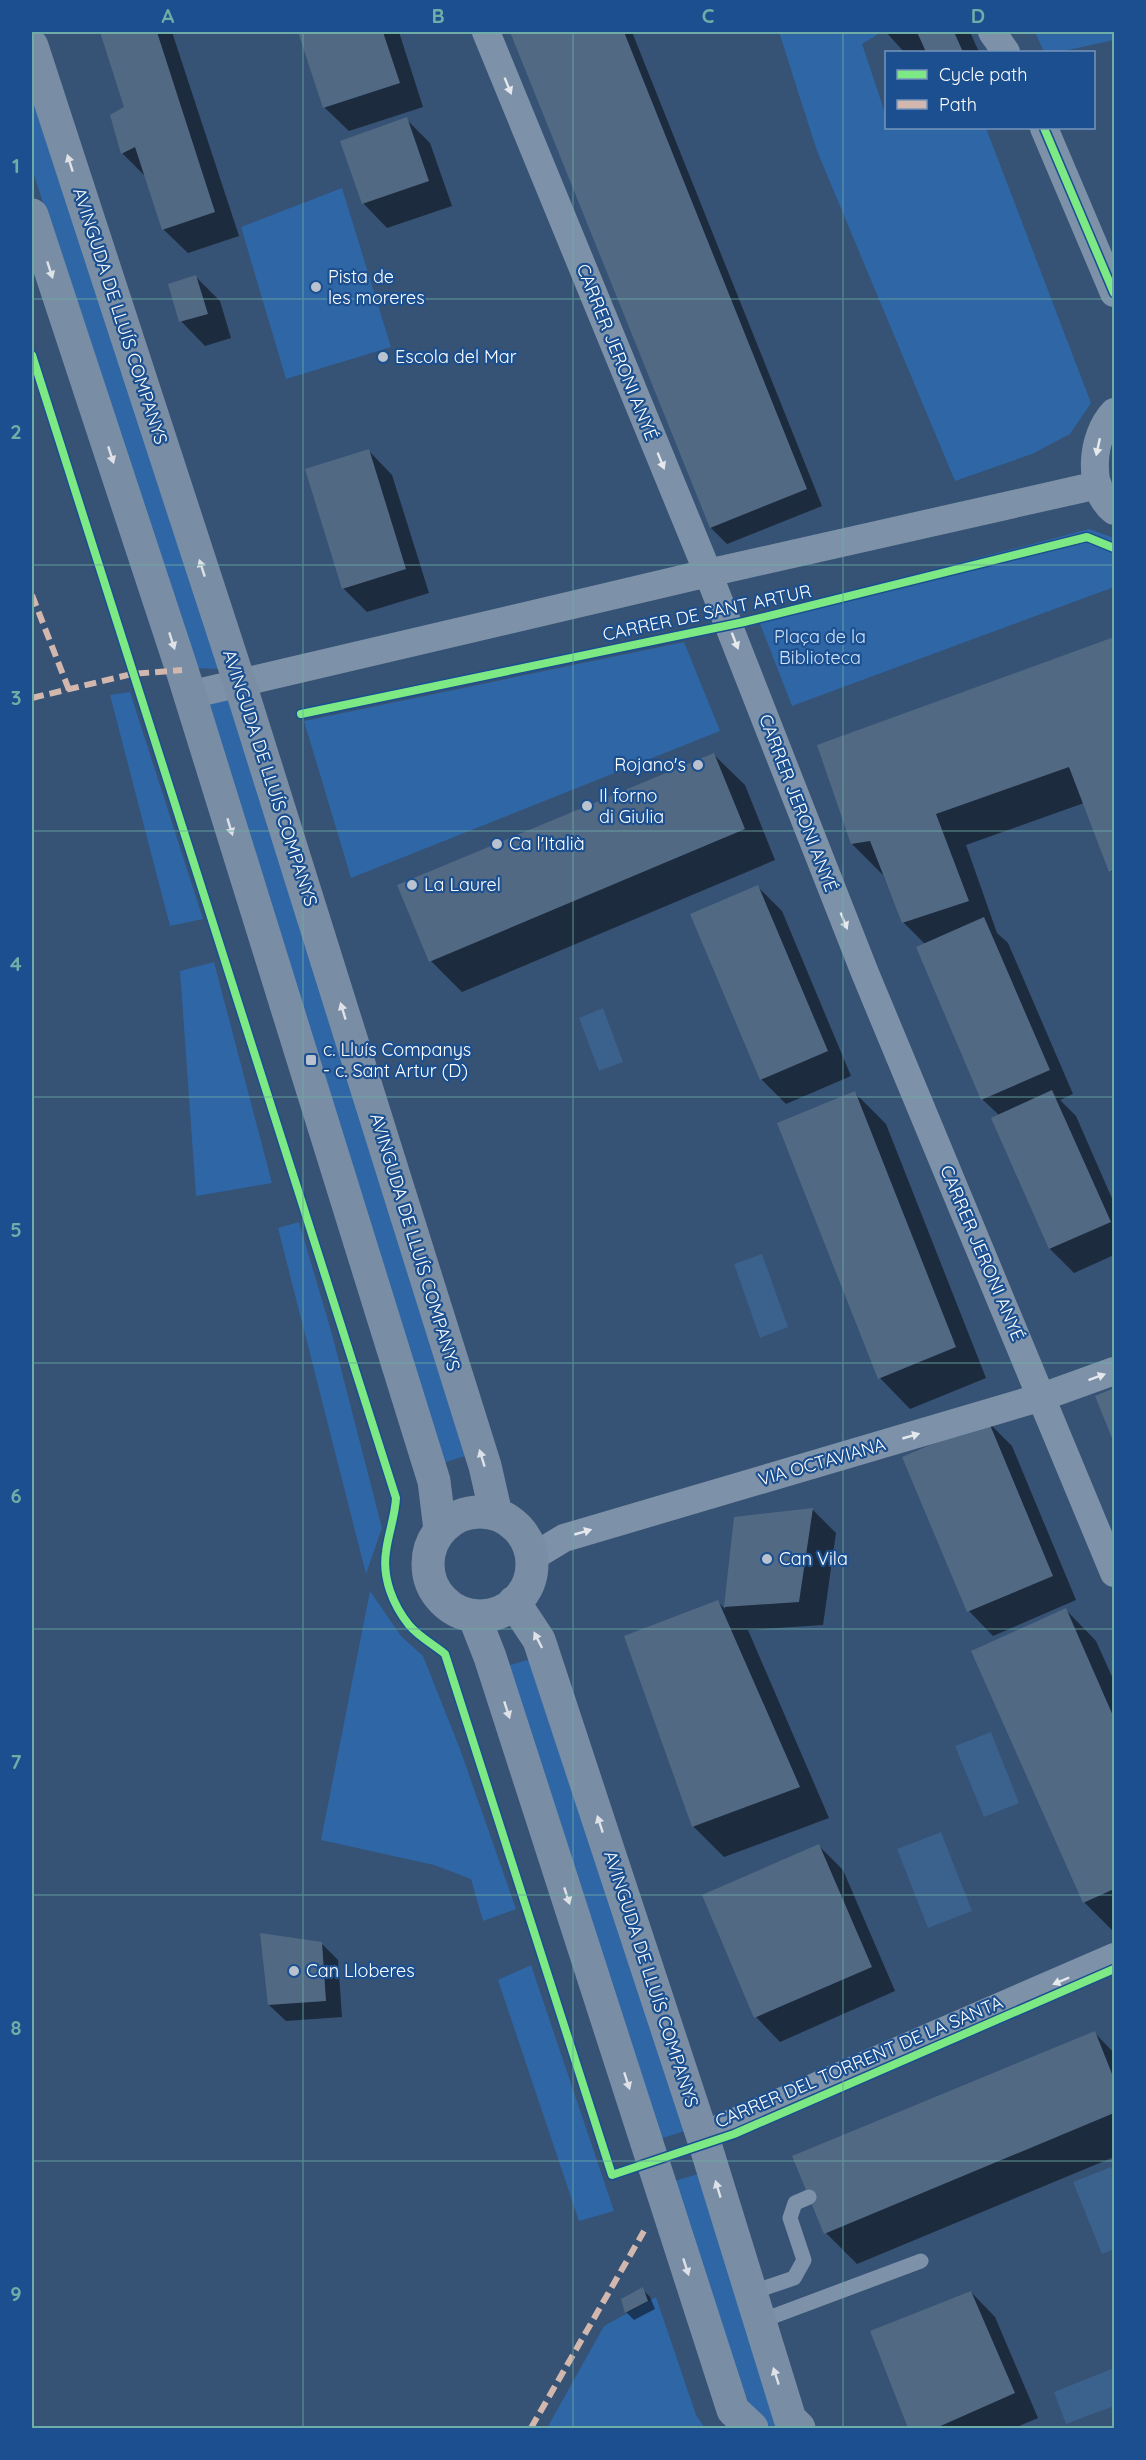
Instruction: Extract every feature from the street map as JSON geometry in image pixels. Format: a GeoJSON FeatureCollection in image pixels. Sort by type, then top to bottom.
{"type":"FeatureCollection","features":[{"type":"Feature","properties":{"kind":"street","name":"CARRER JERONI ANYÉ"},"geometry":{"type":"LineString","coordinates":[[486,32],[708,573],[865,973],[1114,1573]]}},
{"type":"Feature","properties":{"kind":"street"},"geometry":{"type":"LineString","coordinates":[[992,32],[1005,51]]}},
{"type":"Feature","properties":{"kind":"street"},"geometry":{"type":"LineString","coordinates":[[1007,32],[1014,51]]}},
{"type":"Feature","properties":{"kind":"street","name":"AVINGUDA DE LLUÍS COMPANYS"},"geometry":{"type":"LineString","coordinates":[[32,46],[240,684],[485,1466],[496,1514]]}},
{"type":"Feature","properties":{"kind":"street"},"geometry":{"type":"LineString","coordinates":[[1044,129],[1114,293]]}},
{"type":"Feature","properties":{"kind":"street"},"geometry":{"type":"LineString","coordinates":[[32,215],[189,695],[434,1481],[440,1530]]}},
{"type":"Feature","properties":{"kind":"street"},"geometry":{"type":"LineString","coordinates":[[1114,412],[1107,420],[1097,444],[1095,467],[1098,485],[1109,507],[1114,511]]}},
{"type":"Feature","properties":{"kind":"street","name":"CARRER DE SANT ARTUR"},"geometry":{"type":"LineString","coordinates":[[189,695],[708,573],[1098,485]]}},
{"type":"Feature","properties":{"kind":"street","name":"VIA OCTAVIANA"},"geometry":{"type":"LineString","coordinates":[[531,1558],[564,1538],[1042,1397],[1114,1371]]}},
{"type":"Feature","properties":{"kind":"street"},"geometry":{"type":"LineString","coordinates":[[478,1512],[496,1514],[516,1527],[528,1546],[531,1558],[527,1583],[514,1602],[496,1614],[474,1616],[461,1612],[444,1602],[434,1590],[429,1574],[428,1554],[432,1543],[446,1524],[467,1514],[478,1512]]}},
{"type":"Feature","properties":{"kind":"street","name":"AVINGUDA DE LLUÍS COMPANYS"},"geometry":{"type":"LineString","coordinates":[[514,1602],[539,1640],[702,2136],[790,2419],[799,2428]]}},
{"type":"Feature","properties":{"kind":"street"},"geometry":{"type":"LineString","coordinates":[[474,1616],[490,1657],[733,2410],[752,2428]]}},
{"type":"Feature","properties":{"kind":"street","name":"CARRER DEL TORRENT DE LA SANTA"},"geometry":{"type":"LineString","coordinates":[[702,2136],[1114,1957]]}},
{"type":"Feature","properties":{"kind":"lane"},"geometry":{"type":"LineString","coordinates":[[754,2307],[794,2278],[804,2259],[790,2218],[795,2203],[809,2197]]}},
{"type":"Feature","properties":{"kind":"lane"},"geometry":{"type":"LineString","coordinates":[[754,2307],[921,2261]]}},
{"type":"Feature","properties":{"kind":"green space"},"geometry":{"type":"Polygon","coordinates":[[[779,32],[875,32],[877,35],[862,44],[885,113],[885,129],[986,129],[1091,403],[1070,434],[1032,454],[955,481],[817,151],[779,32]]]}},
{"type":"Feature","properties":{"kind":"green space"},"geometry":{"type":"Polygon","coordinates":[[[1035,32],[1114,32],[1114,40],[1064,51],[1044,51],[1035,32]]]}},
{"type":"Feature","properties":{"kind":"green space"},"geometry":{"type":"Polygon","coordinates":[[[32,86],[223,669],[190,668],[117,428],[32,169],[32,86]]]}},
{"type":"Feature","properties":{"kind":"green space","name":"Pista de les moreres"},"geometry":{"type":"Polygon","coordinates":[[[342,188],[391,347],[286,379],[241,227],[342,188]]]}},
{"type":"Feature","properties":{"kind":"green space","name":"Plaça de la Biblioteca"},"geometry":{"type":"Polygon","coordinates":[[[1089,529],[1114,538],[1114,587],[792,706],[757,616],[1089,529]]]}},
{"type":"Feature","properties":{"kind":"green space"},"geometry":{"type":"Polygon","coordinates":[[[684,642],[720,731],[351,878],[304,721],[684,642]]]}},
{"type":"Feature","properties":{"kind":"green space"},"geometry":{"type":"Polygon","coordinates":[[[130,692],[203,919],[170,926],[110,695],[130,692]]]}},
{"type":"Feature","properties":{"kind":"green space"},"geometry":{"type":"Polygon","coordinates":[[[236,697],[468,1455],[440,1464],[202,705],[236,697]]]}},
{"type":"Feature","properties":{"kind":"green space"},"geometry":{"type":"Polygon","coordinates":[[[214,962],[272,1183],[196,1196],[180,971],[214,962]]]}},
{"type":"Feature","properties":{"kind":"green space"},"geometry":{"type":"Polygon","coordinates":[[[299,1222],[332,1334],[382,1528],[366,1574],[278,1228],[299,1222]]]}},
{"type":"Feature","properties":{"kind":"green space"},"geometry":{"type":"Polygon","coordinates":[[[370,1591],[401,1636],[423,1656],[460,1749],[516,1909],[483,1921],[471,1879],[434,1865],[321,1840],[370,1591]]]}},
{"type":"Feature","properties":{"kind":"green space"},"geometry":{"type":"Polygon","coordinates":[[[534,1658],[688,2130],[660,2139],[504,1667],[534,1658]]]}},
{"type":"Feature","properties":{"kind":"green space"},"geometry":{"type":"Polygon","coordinates":[[[531,1965],[614,2211],[579,2221],[498,1980],[531,1965]]]}},
{"type":"Feature","properties":{"kind":"green space"},"geometry":{"type":"Polygon","coordinates":[[[698,2174],[778,2428],[771,2428],[752,2409],[737,2379],[671,2182],[698,2174]]]}},
{"type":"Feature","properties":{"kind":"green space"},"geometry":{"type":"Polygon","coordinates":[[[656,2297],[696,2415],[705,2428],[547,2428],[604,2326],[656,2297]]]}},
{"type":"Feature","properties":{"kind":"shaded area"},"geometry":{"type":"Polygon","coordinates":[[[603,1008],[623,1062],[599,1071],[579,1018],[603,1008]]]}},
{"type":"Feature","properties":{"kind":"shaded area"},"geometry":{"type":"Polygon","coordinates":[[[762,1254],[788,1327],[760,1338],[734,1264],[762,1254]]]}},
{"type":"Feature","properties":{"kind":"shaded area"},"geometry":{"type":"Polygon","coordinates":[[[991,1732],[1019,1803],[984,1817],[955,1746],[991,1732]]]}},
{"type":"Feature","properties":{"kind":"shaded area"},"geometry":{"type":"Polygon","coordinates":[[[941,1832],[972,1911],[928,1928],[897,1849],[941,1832]]]}},
{"type":"Feature","properties":{"kind":"shaded area"},"geometry":{"type":"Polygon","coordinates":[[[1111,2167],[1114,2174],[1114,2249],[1102,2254],[1073,2182],[1111,2167]]]}},
{"type":"Feature","properties":{"kind":"shaded area"},"geometry":{"type":"Polygon","coordinates":[[[1114,2368],[1114,2406],[1066,2424],[1054,2392],[1114,2368]]]}},
{"type":"Feature","properties":{"kind":"building"},"geometry":{"type":"Polygon","coordinates":[[[100,32],[157,32],[215,212],[162,230],[135,147],[121,154],[110,115],[124,107],[100,32]]]}},
{"type":"Feature","properties":{"kind":"building"},"geometry":{"type":"Polygon","coordinates":[[[298,32],[383,32],[400,83],[323,108],[298,32]]]}},
{"type":"Feature","properties":{"kind":"building"},"geometry":{"type":"Polygon","coordinates":[[[510,32],[624,32],[807,489],[710,528],[510,32]]]}},
{"type":"Feature","properties":{"kind":"building"},"geometry":{"type":"Polygon","coordinates":[[[917,32],[954,32],[963,51],[926,51],[917,32]]]}},
{"type":"Feature","properties":{"kind":"building"},"geometry":{"type":"Polygon","coordinates":[[[407,117],[429,181],[362,204],[340,141],[407,117]]]}},
{"type":"Feature","properties":{"kind":"building"},"geometry":{"type":"Polygon","coordinates":[[[196,275],[208,314],[179,322],[168,284],[196,275]]]}},
{"type":"Feature","properties":{"kind":"building"},"geometry":{"type":"Polygon","coordinates":[[[369,449],[406,569],[342,589],[305,469],[369,449]]]}},
{"type":"Feature","properties":{"kind":"building"},"geometry":{"type":"Polygon","coordinates":[[[1114,637],[1114,870],[1109,872],[1069,767],[936,814],[969,901],[902,923],[870,841],[851,844],[817,745],[1114,637]]]}},
{"type":"Feature","properties":{"kind":"building"},"geometry":{"type":"Polygon","coordinates":[[[714,753],[745,829],[429,962],[397,885],[714,753]]]}},
{"type":"Feature","properties":{"kind":"building"},"geometry":{"type":"Polygon","coordinates":[[[758,885],[828,1051],[760,1080],[690,914],[758,885]]]}},
{"type":"Feature","properties":{"kind":"building"},"geometry":{"type":"Polygon","coordinates":[[[984,917],[1050,1070],[981,1100],[916,947],[984,917]]]}},
{"type":"Feature","properties":{"kind":"building"},"geometry":{"type":"Polygon","coordinates":[[[1052,1090],[1111,1222],[1049,1249],[991,1118],[1052,1090]]]}},
{"type":"Feature","properties":{"kind":"building"},"geometry":{"type":"Polygon","coordinates":[[[855,1091],[956,1347],[878,1379],[777,1123],[855,1091]]]}},
{"type":"Feature","properties":{"kind":"building"},"geometry":{"type":"Polygon","coordinates":[[[1114,1388],[1114,1443],[1095,1396],[1114,1388]]]}},
{"type":"Feature","properties":{"kind":"building"},"geometry":{"type":"Polygon","coordinates":[[[988,1420],[1053,1576],[967,1612],[902,1457],[988,1420]]]}},
{"type":"Feature","properties":{"kind":"building","name":"Can Vila"},"geometry":{"type":"Polygon","coordinates":[[[813,1508],[799,1602],[724,1607],[734,1517],[813,1508]]]}},
{"type":"Feature","properties":{"kind":"building"},"geometry":{"type":"Polygon","coordinates":[[[718,1600],[800,1787],[692,1827],[624,1636],[718,1600]]]}},
{"type":"Feature","properties":{"kind":"building"},"geometry":{"type":"Polygon","coordinates":[[[1066,1608],[1114,1718],[1114,1889],[1083,1903],[971,1651],[1066,1608]]]}},
{"type":"Feature","properties":{"kind":"building"},"geometry":{"type":"Polygon","coordinates":[[[819,1844],[872,1967],[754,2018],[702,1895],[819,1844]]]}},
{"type":"Feature","properties":{"kind":"building","name":"Can Lloberes"},"geometry":{"type":"Polygon","coordinates":[[[260,1933],[322,1942],[326,2001],[268,2005],[260,1933]]]}},
{"type":"Feature","properties":{"kind":"building"},"geometry":{"type":"Polygon","coordinates":[[[1095,2031],[1114,2079],[1114,2113],[824,2234],[792,2156],[1095,2031]]]}},
{"type":"Feature","properties":{"kind":"building"},"geometry":{"type":"Polygon","coordinates":[[[643,2287],[648,2301],[625,2313],[621,2299],[643,2287]]]}},
{"type":"Feature","properties":{"kind":"building"},"geometry":{"type":"Polygon","coordinates":[[[971,2291],[1015,2393],[936,2428],[908,2428],[870,2331],[971,2291]]]}},
{"type":"Feature","properties":{"kind":"marked path"},"geometry":{"type":"LineString","coordinates":[[32,595],[69,690]]}},
{"type":"Feature","properties":{"kind":"marked path"},"geometry":{"type":"LineString","coordinates":[[32,698],[132,674],[182,670]]}},
{"type":"Feature","properties":{"kind":"marked path"},"geometry":{"type":"LineString","coordinates":[[531,2428],[644,2231]]}},
{"type":"Feature","properties":{"kind":"cycle path"},"geometry":{"type":"LineString","coordinates":[[1044,129],[1114,293]]}},
{"type":"Feature","properties":{"kind":"cycle path"},"geometry":{"type":"LineString","coordinates":[[32,355],[396,1498],[385,1562],[390,1591],[409,1625],[421,1637],[445,1654],[612,2175],[734,2134],[1114,1969]]}},
{"type":"Feature","properties":{"kind":"cycle path"},"geometry":{"type":"LineString","coordinates":[[301,714],[744,622],[1087,537],[1114,548]]}},
{"type":"Feature","properties":{"kind":"place","name":"Pista de les moreres"},"geometry":{"type":"Point","coordinates":[316,287]}},
{"type":"Feature","properties":{"kind":"place","name":"Escola del Mar"},"geometry":{"type":"Point","coordinates":[383,357]}},
{"type":"Feature","properties":{"kind":"place","name":"Rojano's"},"geometry":{"type":"Point","coordinates":[698,765]}},
{"type":"Feature","properties":{"kind":"place","name":"Il forno di Giulia"},"geometry":{"type":"Point","coordinates":[587,806]}},
{"type":"Feature","properties":{"kind":"place","name":"Ca l'Italià"},"geometry":{"type":"Point","coordinates":[497,844]}},
{"type":"Feature","properties":{"kind":"place","name":"La Laurel"},"geometry":{"type":"Point","coordinates":[412,885]}},
{"type":"Feature","properties":{"kind":"place","name":"c. Lluís Companys - c. Sant Artur (D)"},"geometry":{"type":"Point","coordinates":[311,1060]}},
{"type":"Feature","properties":{"kind":"place","name":"Can Vila"},"geometry":{"type":"Point","coordinates":[767,1559]}},
{"type":"Feature","properties":{"kind":"place","name":"Can Lloberes"},"geometry":{"type":"Point","coordinates":[294,1971]}}]}
